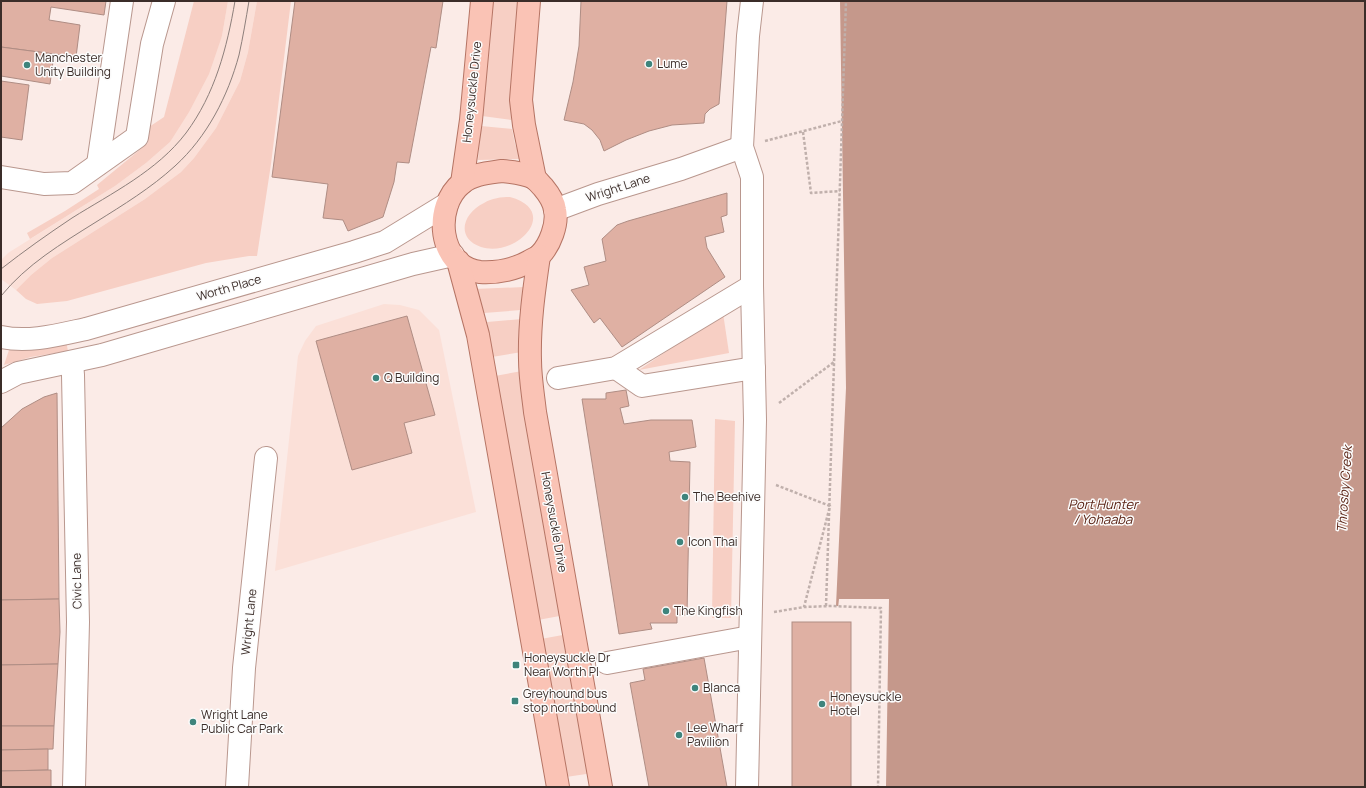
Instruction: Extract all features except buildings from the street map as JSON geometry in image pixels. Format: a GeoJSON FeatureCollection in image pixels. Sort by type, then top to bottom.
{"type":"FeatureCollection","features":[{"type":"Feature","properties":{"kind":"main road","name":"Honeysuckle Drive"},"geometry":{"type":"LineString","coordinates":[[462,183],[471,120],[482,1]]}},
{"type":"Feature","properties":{"kind":"main road"},"geometry":{"type":"LineString","coordinates":[[529,1],[522,100],[524,125],[535,179]]}},
{"type":"Feature","properties":{"kind":"main road"},"geometry":{"type":"LineString","coordinates":[[502,171],[521,173],[535,179],[548,192],[555,210],[556,220],[548,244],[539,256],[508,271],[494,272],[479,272],[468,268],[456,258],[449,250],[443,227],[444,215],[448,204],[454,191],[462,183],[469,178],[502,171]]}},
{"type":"Feature","properties":{"kind":"main road","name":"Honeysuckle Drive"},"geometry":{"type":"LineString","coordinates":[[539,256],[530,330],[531,382],[601,787]]}},
{"type":"Feature","properties":{"kind":"main road"},"geometry":{"type":"LineString","coordinates":[[456,258],[478,335],[558,787]]}},
{"type":"Feature","properties":{"kind":"street"},"geometry":{"type":"LineString","coordinates":[[98,164],[122,1]]}},
{"type":"Feature","properties":{"kind":"street"},"geometry":{"type":"LineString","coordinates":[[1,177],[44,184],[72,182],[137,136],[152,44],[164,1]]}},
{"type":"Feature","properties":{"kind":"street"},"geometry":{"type":"LineString","coordinates":[[746,787],[755,420],[752,286],[752,177],[742,147],[748,36],[752,1]]}},
{"type":"Feature","properties":{"kind":"street","name":"Wright Lane"},"geometry":{"type":"LineString","coordinates":[[555,210],[598,194],[742,147]]}},
{"type":"Feature","properties":{"kind":"street","name":"Worth Place"},"geometry":{"type":"LineString","coordinates":[[1,337],[18,339],[47,337],[86,329],[354,252],[385,242],[448,204]]}},
{"type":"Feature","properties":{"kind":"street"},"geometry":{"type":"LineString","coordinates":[[1,382],[18,373],[72,369],[142,344],[413,264],[456,258]]}},
{"type":"Feature","properties":{"kind":"street"},"geometry":{"type":"LineString","coordinates":[[558,378],[616,368],[752,286]]}},
{"type":"Feature","properties":{"kind":"street"},"geometry":{"type":"LineString","coordinates":[[616,368],[642,386],[754,368]]}},
{"type":"Feature","properties":{"kind":"street","name":"Civic Lane"},"geometry":{"type":"LineString","coordinates":[[72,369],[78,622],[74,787]]}},
{"type":"Feature","properties":{"kind":"street","name":"Wright Lane"},"geometry":{"type":"LineString","coordinates":[[237,787],[244,668],[266,458]]}},
{"type":"Feature","properties":{"kind":"street"},"geometry":{"type":"LineString","coordinates":[[607,662],[750,627]]}},
{"type":"Feature","properties":{"kind":"path"},"geometry":{"type":"LineString","coordinates":[[826,606],[846,1]]}},
{"type":"Feature","properties":{"kind":"path"},"geometry":{"type":"LineString","coordinates":[[742,147],[842,121]]}},
{"type":"Feature","properties":{"kind":"path"},"geometry":{"type":"LineString","coordinates":[[803,132],[811,193],[840,191]]}},
{"type":"Feature","properties":{"kind":"path"},"geometry":{"type":"LineString","coordinates":[[755,420],[834,361]]}},
{"type":"Feature","properties":{"kind":"path"},"geometry":{"type":"LineString","coordinates":[[754,476],[830,506]]}},
{"type":"Feature","properties":{"kind":"path"},"geometry":{"type":"LineString","coordinates":[[804,607],[830,506]]}},
{"type":"Feature","properties":{"kind":"path"},"geometry":{"type":"LineString","coordinates":[[750,627],[804,607],[826,606],[881,608],[878,787]]}},
{"type":"Feature","properties":{"kind":"shaded area"},"geometry":{"type":"Polygon","coordinates":[[[194,1],[228,1],[222,36],[209,74],[189,112],[170,142],[146,163],[115,186],[30,239],[27,233],[99,189],[97,185],[148,143],[149,127],[164,117],[194,1]]]}},
{"type":"Feature","properties":{"kind":"shaded area"},"geometry":{"type":"Polygon","coordinates":[[[228,1],[257,1],[248,52],[240,81],[216,128],[194,158],[181,172],[145,199],[52,258],[31,275],[16,290],[1,279],[1,260],[8,253],[115,186],[146,163],[170,142],[222,36],[228,1]]]}},
{"type":"Feature","properties":{"kind":"shaded area"},"geometry":{"type":"Polygon","coordinates":[[[257,1],[291,1],[271,164],[257,256],[206,263],[67,301],[37,304],[26,299],[16,290],[31,275],[52,258],[145,199],[181,172],[194,158],[216,128],[240,81],[248,52],[257,1]]]}},
{"type":"Feature","properties":{"kind":"shaded area"},"geometry":{"type":"Polygon","coordinates":[[[493,1],[521,1],[511,120],[482,116],[493,1]]]}},
{"type":"Feature","properties":{"kind":"shaded area"},"geometry":{"type":"Polygon","coordinates":[[[481,126],[512,129],[515,144],[521,159],[478,160],[481,126]]]}},
{"type":"Feature","properties":{"kind":"shaded area"},"geometry":{"type":"Polygon","coordinates":[[[510,197],[525,204],[532,212],[533,222],[528,231],[519,240],[508,246],[495,249],[481,247],[473,243],[465,232],[465,225],[471,213],[487,201],[510,197]]]}},
{"type":"Feature","properties":{"kind":"shaded area"},"geometry":{"type":"Polygon","coordinates":[[[524,287],[521,310],[484,313],[474,289],[524,287]]]}},
{"type":"Feature","properties":{"kind":"shaded area"},"geometry":{"type":"Polygon","coordinates":[[[384,304],[400,305],[419,310],[439,330],[476,512],[275,571],[298,356],[305,341],[316,326],[384,304]]]}},
{"type":"Feature","properties":{"kind":"shaded area"},"geometry":{"type":"Polygon","coordinates":[[[723,313],[729,353],[639,370],[723,313]]]}},
{"type":"Feature","properties":{"kind":"shaded area"},"geometry":{"type":"Polygon","coordinates":[[[522,319],[522,352],[492,357],[487,322],[522,319]]]}},
{"type":"Feature","properties":{"kind":"shaded area"},"geometry":{"type":"Polygon","coordinates":[[[66,341],[68,351],[31,357],[4,365],[9,350],[66,341]]]}},
{"type":"Feature","properties":{"kind":"shaded area"},"geometry":{"type":"Polygon","coordinates":[[[522,371],[565,615],[538,620],[495,376],[522,371]]]}},
{"type":"Feature","properties":{"kind":"shaded area"},"geometry":{"type":"Polygon","coordinates":[[[715,419],[735,421],[731,618],[712,618],[715,419]]]}},
{"type":"Feature","properties":{"kind":"shaded area"},"geometry":{"type":"Polygon","coordinates":[[[568,634],[593,773],[566,777],[541,639],[568,634]]]}},
{"type":"Feature","properties":{"kind":"water","name":"Port Hunter / Yohaaba"},"geometry":{"type":"Polygon","coordinates":[[[840,1],[1365,1],[1365,787],[855,787],[855,607],[836,606],[846,388],[840,1]]]}},
{"type":"Feature","properties":{"kind":"pier"},"geometry":{"type":"Polygon","coordinates":[[[839,599],[889,599],[886,787],[853,787],[853,608],[838,608],[839,599]]]}},
{"type":"Feature","properties":{"kind":"tram line"},"geometry":{"type":"LineString","coordinates":[[1,269],[72,218],[148,170],[174,147],[186,133],[205,103],[224,53],[235,1]]}},
{"type":"Feature","properties":{"kind":"tram line"},"geometry":{"type":"LineString","coordinates":[[1,296],[22,274],[45,255],[127,203],[156,182],[175,166],[197,142],[215,115],[229,86],[239,55],[249,1]]}},
{"type":"Feature","properties":{"kind":"place","name":"Lume"},"geometry":{"type":"Point","coordinates":[649,64]}},
{"type":"Feature","properties":{"kind":"place","name":"Manchester Unity Building"},"geometry":{"type":"Point","coordinates":[27,65]}},
{"type":"Feature","properties":{"kind":"place","name":"Q Building"},"geometry":{"type":"Point","coordinates":[376,378]}},
{"type":"Feature","properties":{"kind":"place","name":"The Beehive"},"geometry":{"type":"Point","coordinates":[685,497]}},
{"type":"Feature","properties":{"kind":"place","name":"Icon Thai"},"geometry":{"type":"Point","coordinates":[680,542]}},
{"type":"Feature","properties":{"kind":"place","name":"The Kingfish"},"geometry":{"type":"Point","coordinates":[666,611]}},
{"type":"Feature","properties":{"kind":"place","name":"Honeysuckle Dr Near Worth Pl"},"geometry":{"type":"Point","coordinates":[516,665]}},
{"type":"Feature","properties":{"kind":"place","name":"Blanca"},"geometry":{"type":"Point","coordinates":[695,688]}},
{"type":"Feature","properties":{"kind":"place","name":"Greyhound bus stop northbound"},"geometry":{"type":"Point","coordinates":[515,701]}},
{"type":"Feature","properties":{"kind":"place","name":"Honeysuckle Hotel"},"geometry":{"type":"Point","coordinates":[822,704]}},
{"type":"Feature","properties":{"kind":"place","name":"Wright Lane Public Car Park"},"geometry":{"type":"Point","coordinates":[193,722]}},
{"type":"Feature","properties":{"kind":"place","name":"Lee Wharf Pavilion"},"geometry":{"type":"Point","coordinates":[679,735]}},
{"type":"Feature","properties":{"kind":"water label","name":"Throsby Creek"},"geometry":{"type":"Point","coordinates":[1344,489]}}]}
